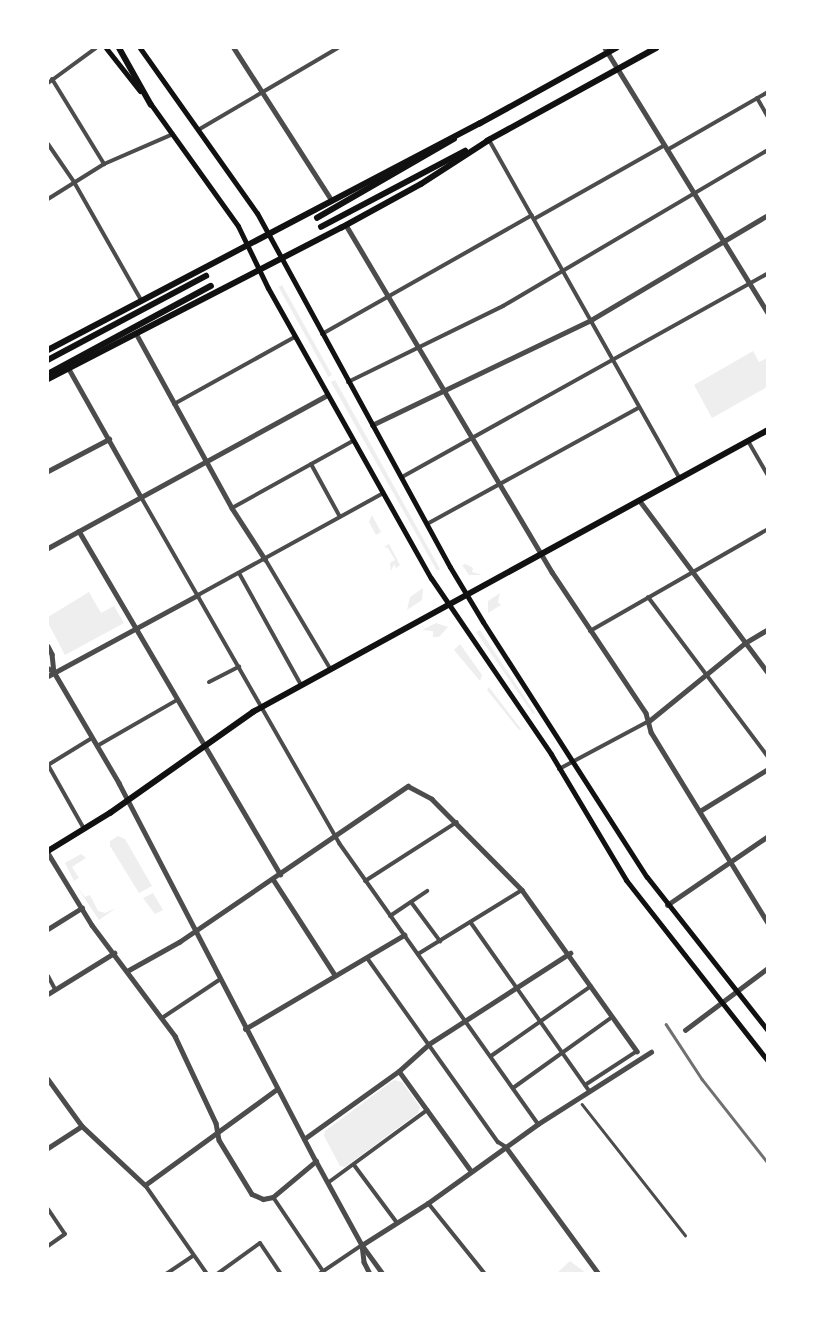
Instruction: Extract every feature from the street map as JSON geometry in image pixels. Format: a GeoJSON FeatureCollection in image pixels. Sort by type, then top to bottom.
{"type":"FeatureCollection","features":[{"type":"Feature","properties":{"kind":"highway"},"geometry":{"type":"LineString","coordinates":[[118,48],[151,105]]}},
{"type":"Feature","properties":{"kind":"main road"},"geometry":{"type":"LineString","coordinates":[[106,48],[173,134],[238,226],[327,395],[382,494],[448,604],[560,769],[635,894],[768,1061]]}},
{"type":"Feature","properties":{"kind":"main road"},"geometry":{"type":"LineString","coordinates":[[140,48],[257,213],[348,382],[468,595],[667,905],[768,1030]]}},
{"type":"Feature","properties":{"kind":"main road"},"geometry":{"type":"LineString","coordinates":[[317,218],[410,167],[480,123],[607,50],[616,48]]}},
{"type":"Feature","properties":{"kind":"main road"},"geometry":{"type":"LineString","coordinates":[[321,226],[489,140],[656,48]]}},
{"type":"Feature","properties":{"kind":"main road"},"geometry":{"type":"LineString","coordinates":[[48,350],[331,199],[480,123]]}},
{"type":"Feature","properties":{"kind":"main road"},"geometry":{"type":"LineString","coordinates":[[48,379],[346,225],[421,184],[489,140]]}},
{"type":"Feature","properties":{"kind":"main road"},"geometry":{"type":"LineString","coordinates":[[48,360],[206,276]]}},
{"type":"Feature","properties":{"kind":"main road"},"geometry":{"type":"LineString","coordinates":[[48,374],[211,286]]}},
{"type":"Feature","properties":{"kind":"main road"},"geometry":{"type":"LineString","coordinates":[[48,850],[84,829],[262,707],[329,667],[468,595],[768,430]]}},
{"type":"Feature","properties":{"kind":"street"},"geometry":{"type":"LineString","coordinates":[[48,82],[96,48]]}},
{"type":"Feature","properties":{"kind":"street"},"geometry":{"type":"LineString","coordinates":[[234,48],[264,90],[331,199]]}},
{"type":"Feature","properties":{"kind":"street"},"geometry":{"type":"LineString","coordinates":[[198,130],[338,48]]}},
{"type":"Feature","properties":{"kind":"street"},"geometry":{"type":"LineString","coordinates":[[607,50],[768,313]]}},
{"type":"Feature","properties":{"kind":"street"},"geometry":{"type":"LineString","coordinates":[[52,79],[104,164]]}},
{"type":"Feature","properties":{"kind":"street"},"geometry":{"type":"LineString","coordinates":[[322,334],[533,217],[768,92]]}},
{"type":"Feature","properties":{"kind":"street"},"geometry":{"type":"LineString","coordinates":[[757,98],[768,117]]}},
{"type":"Feature","properties":{"kind":"street"},"geometry":{"type":"LineString","coordinates":[[48,199],[104,164],[173,134]]}},
{"type":"Feature","properties":{"kind":"street"},"geometry":{"type":"LineString","coordinates":[[489,140],[564,270],[638,408],[680,478]]}},
{"type":"Feature","properties":{"kind":"street"},"geometry":{"type":"LineString","coordinates":[[48,144],[74,182],[141,300]]}},
{"type":"Feature","properties":{"kind":"street"},"geometry":{"type":"LineString","coordinates":[[348,382],[419,345],[503,306],[768,150]]}},
{"type":"Feature","properties":{"kind":"street"},"geometry":{"type":"LineString","coordinates":[[372,425],[591,320],[768,215]]}},
{"type":"Feature","properties":{"kind":"street"},"geometry":{"type":"LineString","coordinates":[[346,225],[542,554],[590,632],[649,721],[651,732],[732,860],[768,922]]}},
{"type":"Feature","properties":{"kind":"street"},"geometry":{"type":"LineString","coordinates":[[402,477],[613,362],[768,273]]}},
{"type":"Feature","properties":{"kind":"street"},"geometry":{"type":"LineString","coordinates":[[136,335],[232,508],[265,559],[329,667]]}},
{"type":"Feature","properties":{"kind":"street"},"geometry":{"type":"LineString","coordinates":[[174,404],[296,337]]}},
{"type":"Feature","properties":{"kind":"street"},"geometry":{"type":"LineString","coordinates":[[69,369],[140,497],[365,881],[538,1124]]}},
{"type":"Feature","properties":{"kind":"street"},"geometry":{"type":"LineString","coordinates":[[48,548],[327,395]]}},
{"type":"Feature","properties":{"kind":"street"},"geometry":{"type":"LineString","coordinates":[[427,524],[638,408]]}},
{"type":"Feature","properties":{"kind":"street"},"geometry":{"type":"LineString","coordinates":[[48,471],[109,439]]}},
{"type":"Feature","properties":{"kind":"street"},"geometry":{"type":"LineString","coordinates":[[232,508],[353,441]]}},
{"type":"Feature","properties":{"kind":"street"},"geometry":{"type":"LineString","coordinates":[[748,442],[768,475]]}},
{"type":"Feature","properties":{"kind":"street"},"geometry":{"type":"LineString","coordinates":[[311,464],[340,517]]}},
{"type":"Feature","properties":{"kind":"street"},"geometry":{"type":"LineString","coordinates":[[48,676],[382,494]]}},
{"type":"Feature","properties":{"kind":"street"},"geometry":{"type":"LineString","coordinates":[[640,501],[690,572],[768,673]]}},
{"type":"Feature","properties":{"kind":"street"},"geometry":{"type":"LineString","coordinates":[[590,632],[690,572],[768,529]]}},
{"type":"Feature","properties":{"kind":"street"},"geometry":{"type":"LineString","coordinates":[[79,531],[203,746],[280,874]]}},
{"type":"Feature","properties":{"kind":"street"},"geometry":{"type":"LineString","coordinates":[[239,573],[301,685]]}},
{"type":"Feature","properties":{"kind":"street"},"geometry":{"type":"LineString","coordinates":[[648,597],[768,757]]}},
{"type":"Feature","properties":{"kind":"street"},"geometry":{"type":"LineString","coordinates":[[560,769],[574,759],[649,721],[745,643],[768,629]]}},
{"type":"Feature","properties":{"kind":"street"},"geometry":{"type":"LineString","coordinates":[[48,646],[52,654],[54,672],[127,800],[219,980],[316,1161],[362,1244],[383,1274]]}},
{"type":"Feature","properties":{"kind":"street"},"geometry":{"type":"LineString","coordinates":[[209,682],[239,667]]}},
{"type":"Feature","properties":{"kind":"street"},"geometry":{"type":"LineString","coordinates":[[48,668],[54,672]]}},
{"type":"Feature","properties":{"kind":"street"},"geometry":{"type":"LineString","coordinates":[[97,746],[177,700]]}},
{"type":"Feature","properties":{"kind":"street"},"geometry":{"type":"LineString","coordinates":[[84,829],[48,765],[92,738]]}},
{"type":"Feature","properties":{"kind":"street"},"geometry":{"type":"LineString","coordinates":[[700,811],[768,770]]}},
{"type":"Feature","properties":{"kind":"street"},"geometry":{"type":"LineString","coordinates":[[127,971],[194,931],[273,879],[408,786],[432,799],[458,822],[522,890],[570,953],[637,1051],[585,1085]]}},
{"type":"Feature","properties":{"kind":"street"},"geometry":{"type":"LineString","coordinates":[[365,881],[458,822]]}},
{"type":"Feature","properties":{"kind":"street"},"geometry":{"type":"LineString","coordinates":[[667,905],[768,836]]}},
{"type":"Feature","properties":{"kind":"street"},"geometry":{"type":"LineString","coordinates":[[48,850],[82,908],[175,1036],[219,1140],[252,1194],[263,1199],[273,1196],[316,1161]]}},
{"type":"Feature","properties":{"kind":"street"},"geometry":{"type":"LineString","coordinates":[[273,879],[335,975]]}},
{"type":"Feature","properties":{"kind":"street"},"geometry":{"type":"LineString","coordinates":[[418,954],[522,890]]}},
{"type":"Feature","properties":{"kind":"street"},"geometry":{"type":"LineString","coordinates":[[390,916],[427,891]]}},
{"type":"Feature","properties":{"kind":"street"},"geometry":{"type":"LineString","coordinates":[[411,902],[440,941]]}},
{"type":"Feature","properties":{"kind":"street"},"geometry":{"type":"LineString","coordinates":[[48,929],[82,908]]}},
{"type":"Feature","properties":{"kind":"street"},"geometry":{"type":"LineString","coordinates":[[762,911],[768,908]]}},
{"type":"Feature","properties":{"kind":"street"},"geometry":{"type":"LineString","coordinates":[[471,923],[589,1091]]}},
{"type":"Feature","properties":{"kind":"street"},"geometry":{"type":"LineString","coordinates":[[245,1028],[404,935]]}},
{"type":"Feature","properties":{"kind":"street"},"geometry":{"type":"LineString","coordinates":[[48,994],[114,952]]}},
{"type":"Feature","properties":{"kind":"street"},"geometry":{"type":"LineString","coordinates":[[304,1139],[399,1071],[429,1044],[515,986],[570,953]]}},
{"type":"Feature","properties":{"kind":"street"},"geometry":{"type":"LineString","coordinates":[[367,958],[498,1142],[506,1147],[599,1274]]}},
{"type":"Feature","properties":{"kind":"street"},"geometry":{"type":"LineString","coordinates":[[685,1030],[768,968]]}},
{"type":"Feature","properties":{"kind":"street"},"geometry":{"type":"LineString","coordinates":[[48,976],[55,989]]}},
{"type":"Feature","properties":{"kind":"street"},"geometry":{"type":"LineString","coordinates":[[162,1018],[219,980]]}},
{"type":"Feature","properties":{"kind":"street"},"geometry":{"type":"LineString","coordinates":[[491,1056],[592,986]]}},
{"type":"Feature","properties":{"kind":"street"},"geometry":{"type":"LineString","coordinates":[[513,1088],[612,1017]]}},
{"type":"Feature","properties":{"kind":"street"},"geometry":{"type":"LineString","coordinates":[[273,1196],[321,1272],[428,1203],[538,1124],[651,1052]]}},
{"type":"Feature","properties":{"kind":"street"},"geometry":{"type":"LineString","coordinates":[[399,1071],[471,1172]]}},
{"type":"Feature","properties":{"kind":"street"},"geometry":{"type":"LineString","coordinates":[[48,1079],[82,1126],[145,1185],[207,1274]]}},
{"type":"Feature","properties":{"kind":"street"},"geometry":{"type":"LineString","coordinates":[[145,1185],[216,1131],[278,1089]]}},
{"type":"Feature","properties":{"kind":"street"},"geometry":{"type":"LineString","coordinates":[[582,1104],[668,1216],[686,1235]]}},
{"type":"Feature","properties":{"kind":"street"},"geometry":{"type":"LineString","coordinates":[[329,1182],[427,1110]]}},
{"type":"Feature","properties":{"kind":"street"},"geometry":{"type":"LineString","coordinates":[[48,1146],[82,1126]]}},
{"type":"Feature","properties":{"kind":"street"},"geometry":{"type":"LineString","coordinates":[[354,1165],[397,1223]]}},
{"type":"Feature","properties":{"kind":"street"},"geometry":{"type":"LineString","coordinates":[[428,1203],[485,1274]]}},
{"type":"Feature","properties":{"kind":"street"},"geometry":{"type":"LineString","coordinates":[[48,1209],[65,1234],[48,1246]]}},
{"type":"Feature","properties":{"kind":"street"},"geometry":{"type":"LineString","coordinates":[[217,1274],[260,1243],[281,1274]]}},
{"type":"Feature","properties":{"kind":"street"},"geometry":{"type":"LineString","coordinates":[[362,1244],[364,1262],[370,1274]]}},
{"type":"Feature","properties":{"kind":"street"},"geometry":{"type":"LineString","coordinates":[[166,1274],[193,1256]]}},
{"type":"Feature","properties":{"kind":"shaded area"},"geometry":{"type":"Polygon","coordinates":[[[282,285],[332,375],[328,377],[279,287],[282,285]]]}},
{"type":"Feature","properties":{"kind":"shaded area"},"geometry":{"type":"Polygon","coordinates":[[[753,351],[759,362],[767,358],[767,387],[712,418],[694,385],[753,351]]]}},
{"type":"Feature","properties":{"kind":"shaded area"},"geometry":{"type":"Polygon","coordinates":[[[335,380],[440,569],[437,571],[331,382],[335,380]]]}},
{"type":"Feature","properties":{"kind":"shaded area"},"geometry":{"type":"Polygon","coordinates":[[[372,515],[381,532],[376,535],[369,522],[372,515]]]}},
{"type":"Feature","properties":{"kind":"shaded area"},"geometry":{"type":"Polygon","coordinates":[[[389,544],[400,565],[396,568],[394,564],[391,571],[390,563],[395,560],[388,548],[384,547],[389,544]]]}},
{"type":"Feature","properties":{"kind":"shaded area"},"geometry":{"type":"Polygon","coordinates":[[[466,564],[473,568],[472,572],[482,575],[469,575],[462,565],[466,564]]]}},
{"type":"Feature","properties":{"kind":"shaded area"},"geometry":{"type":"Polygon","coordinates":[[[423,588],[422,600],[407,610],[410,597],[423,588]]]}},
{"type":"Feature","properties":{"kind":"shaded area"},"geometry":{"type":"Polygon","coordinates":[[[89,592],[101,613],[114,606],[124,623],[65,655],[48,623],[48,617],[89,592]]]}},
{"type":"Feature","properties":{"kind":"shaded area"},"geometry":{"type":"Polygon","coordinates":[[[500,593],[498,602],[501,605],[488,613],[488,601],[500,593]]]}},
{"type":"Feature","properties":{"kind":"shaded area"},"geometry":{"type":"Polygon","coordinates":[[[436,623],[448,627],[439,637],[433,637],[433,631],[422,630],[436,623]]]}},
{"type":"Feature","properties":{"kind":"shaded area"},"geometry":{"type":"Polygon","coordinates":[[[480,630],[535,713],[533,714],[476,632],[480,630]]]}},
{"type":"Feature","properties":{"kind":"shaded area"},"geometry":{"type":"Polygon","coordinates":[[[460,644],[482,675],[480,681],[454,650],[460,644]]]}},
{"type":"Feature","properties":{"kind":"shaded area"},"geometry":{"type":"Polygon","coordinates":[[[489,687],[521,729],[519,730],[487,690],[489,687]]]}},
{"type":"Feature","properties":{"kind":"shaded area"},"geometry":{"type":"Polygon","coordinates":[[[118,836],[125,839],[152,886],[139,893],[110,846],[110,841],[118,836]]]}},
{"type":"Feature","properties":{"kind":"shaded area"},"geometry":{"type":"Polygon","coordinates":[[[81,854],[86,858],[72,867],[79,878],[74,881],[65,863],[81,854]]]}},
{"type":"Feature","properties":{"kind":"shaded area"},"geometry":{"type":"Polygon","coordinates":[[[77,887],[85,897],[90,895],[98,911],[105,913],[116,908],[99,920],[77,887]]]}},
{"type":"Feature","properties":{"kind":"shaded area"},"geometry":{"type":"Polygon","coordinates":[[[153,893],[163,910],[155,914],[143,898],[153,893]]]}},
{"type":"Feature","properties":{"kind":"shaded area"},"geometry":{"type":"Polygon","coordinates":[[[394,1080],[402,1082],[420,1107],[418,1113],[345,1167],[340,1166],[324,1136],[325,1131],[394,1080]]]}},
{"type":"Feature","properties":{"kind":"shaded area"},"geometry":{"type":"Polygon","coordinates":[[[570,1261],[586,1273],[557,1273],[570,1261]]]}},
{"type":"Feature","properties":{"kind":"railway"},"geometry":{"type":"LineString","coordinates":[[666,1024],[702,1079],[768,1163]]}}]}
